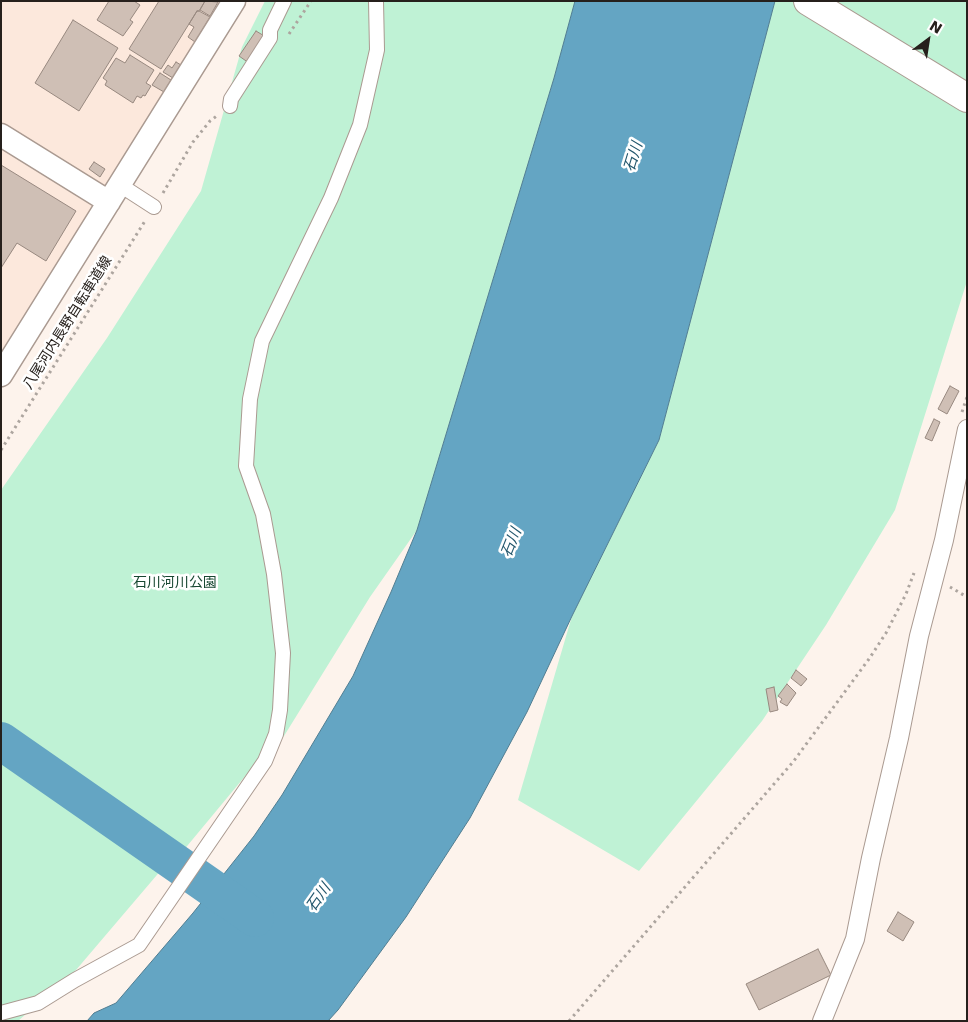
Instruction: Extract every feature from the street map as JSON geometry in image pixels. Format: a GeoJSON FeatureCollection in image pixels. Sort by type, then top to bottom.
{"type":"FeatureCollection","features":[{"type":"Feature","properties":{"kind":"main road"},"geometry":{"type":"LineString","coordinates":[[808,1],[967,98]]}},
{"type":"Feature","properties":{"kind":"street"},"geometry":{"type":"LineString","coordinates":[[1,376],[234,1]]}},
{"type":"Feature","properties":{"kind":"street"},"geometry":{"type":"LineString","coordinates":[[230,106],[231,99],[270,38],[270,30],[284,1]]}},
{"type":"Feature","properties":{"kind":"street"},"geometry":{"type":"LineString","coordinates":[[1,1013],[38,1003],[75,980],[139,945],[265,761],[276,734],[280,710],[283,653],[274,574],[263,514],[246,466],[250,399],[262,341],[331,198],[360,124],[377,50],[376,1]]}},
{"type":"Feature","properties":{"kind":"street"},"geometry":{"type":"LineString","coordinates":[[1,135],[115,194],[154,208]]}},
{"type":"Feature","properties":{"kind":"street"},"geometry":{"type":"LineString","coordinates":[[822,1021],[855,939],[871,858],[899,738],[919,636],[944,540],[964,421]]}},
{"type":"Feature","properties":{"kind":"path","name":"八尾河内長野自転車道線"},"geometry":{"type":"LineString","coordinates":[[1,450],[154,208]]}},
{"type":"Feature","properties":{"kind":"path"},"geometry":{"type":"LineString","coordinates":[[964,421],[967,397]]}},
{"type":"Feature","properties":{"kind":"path"},"geometry":{"type":"LineString","coordinates":[[569,1021],[793,762],[873,652],[906,594],[916,568]]}},
{"type":"Feature","properties":{"kind":"shaded area"},"geometry":{"type":"Polygon","coordinates":[[[1,1],[220,1],[1,359],[1,1]]]}},
{"type":"Feature","properties":{"kind":"green space","name":"石川河川公園"},"geometry":{"type":"Polygon","coordinates":[[[265,1],[575,1],[554,78],[417,530],[370,597],[284,736],[251,769],[178,857],[1,730],[1,490],[107,338],[201,191],[242,47],[265,1]]]}},
{"type":"Feature","properties":{"kind":"green space"},"geometry":{"type":"Polygon","coordinates":[[[775,1],[967,1],[967,281],[895,510],[826,625],[762,721],[639,871],[518,800],[572,616],[659,440],[775,1]]]}},
{"type":"Feature","properties":{"kind":"green space"},"geometry":{"type":"Polygon","coordinates":[[[1,756],[162,869],[76,970],[18,1021],[1,1021],[1,756]]]}},
{"type":"Feature","properties":{"kind":"water","name":"石川"},"geometry":{"type":"Polygon","coordinates":[[[575,1],[775,1],[659,440],[527,712],[470,818],[406,917],[328,1021],[87,1021],[94,1013],[116,1003],[193,913],[254,836],[282,795],[353,676],[417,530],[554,78],[575,1]]]}},
{"type":"Feature","properties":{"kind":"building"},"geometry":{"type":"Polygon","coordinates":[[[109,1],[134,1],[140,5],[130,20],[133,22],[123,36],[97,20],[109,1]]]}},
{"type":"Feature","properties":{"kind":"building"},"geometry":{"type":"Polygon","coordinates":[[[159,1],[205,1],[161,69],[129,49],[159,1]]]}},
{"type":"Feature","properties":{"kind":"building"},"geometry":{"type":"Polygon","coordinates":[[[205,1],[218,2],[210,16],[200,10],[205,1]]]}},
{"type":"Feature","properties":{"kind":"building"},"geometry":{"type":"Polygon","coordinates":[[[197,11],[210,17],[195,42],[188,37],[194,27],[189,24],[197,11]]]}},
{"type":"Feature","properties":{"kind":"building"},"geometry":{"type":"Polygon","coordinates":[[[73,20],[118,48],[79,111],[35,83],[73,20]]]}},
{"type":"Feature","properties":{"kind":"building"},"geometry":{"type":"Polygon","coordinates":[[[256,31],[266,37],[249,63],[239,56],[256,31]]]}},
{"type":"Feature","properties":{"kind":"building"},"geometry":{"type":"Polygon","coordinates":[[[130,55],[154,70],[146,83],[151,86],[145,96],[143,95],[141,98],[137,96],[133,103],[105,85],[107,81],[103,78],[116,58],[125,63],[130,55]]]}},
{"type":"Feature","properties":{"kind":"building"},"geometry":{"type":"Polygon","coordinates":[[[176,62],[181,65],[173,78],[163,72],[168,65],[172,68],[176,62]]]}},
{"type":"Feature","properties":{"kind":"building"},"geometry":{"type":"Polygon","coordinates":[[[160,73],[171,80],[164,92],[152,85],[160,73]]]}},
{"type":"Feature","properties":{"kind":"building"},"geometry":{"type":"Polygon","coordinates":[[[94,162],[105,169],[100,177],[89,169],[94,162]]]}},
{"type":"Feature","properties":{"kind":"building"},"geometry":{"type":"Polygon","coordinates":[[[1,165],[76,211],[46,261],[17,243],[1,268],[1,165]]]}},
{"type":"Feature","properties":{"kind":"building"},"geometry":{"type":"Polygon","coordinates":[[[950,386],[959,391],[947,414],[938,409],[950,386]]]}},
{"type":"Feature","properties":{"kind":"building"},"geometry":{"type":"Polygon","coordinates":[[[934,419],[940,422],[932,441],[925,438],[934,419]]]}},
{"type":"Feature","properties":{"kind":"building"},"geometry":{"type":"Polygon","coordinates":[[[796,670],[807,679],[801,686],[791,678],[796,670]]]}},
{"type":"Feature","properties":{"kind":"building"},"geometry":{"type":"Polygon","coordinates":[[[787,684],[796,693],[787,706],[780,702],[782,699],[778,696],[787,684]]]}},
{"type":"Feature","properties":{"kind":"building"},"geometry":{"type":"Polygon","coordinates":[[[774,687],[778,710],[770,712],[766,689],[774,687]]]}},
{"type":"Feature","properties":{"kind":"building"},"geometry":{"type":"Polygon","coordinates":[[[898,912],[914,922],[903,941],[887,931],[898,912]]]}},
{"type":"Feature","properties":{"kind":"building"},"geometry":{"type":"Polygon","coordinates":[[[818,949],[831,975],[759,1010],[746,984],[818,949]]]}},
{"type":"Feature","properties":{"kind":"waterway"},"geometry":{"type":"LineString","coordinates":[[1,741],[255,918]]}}]}
